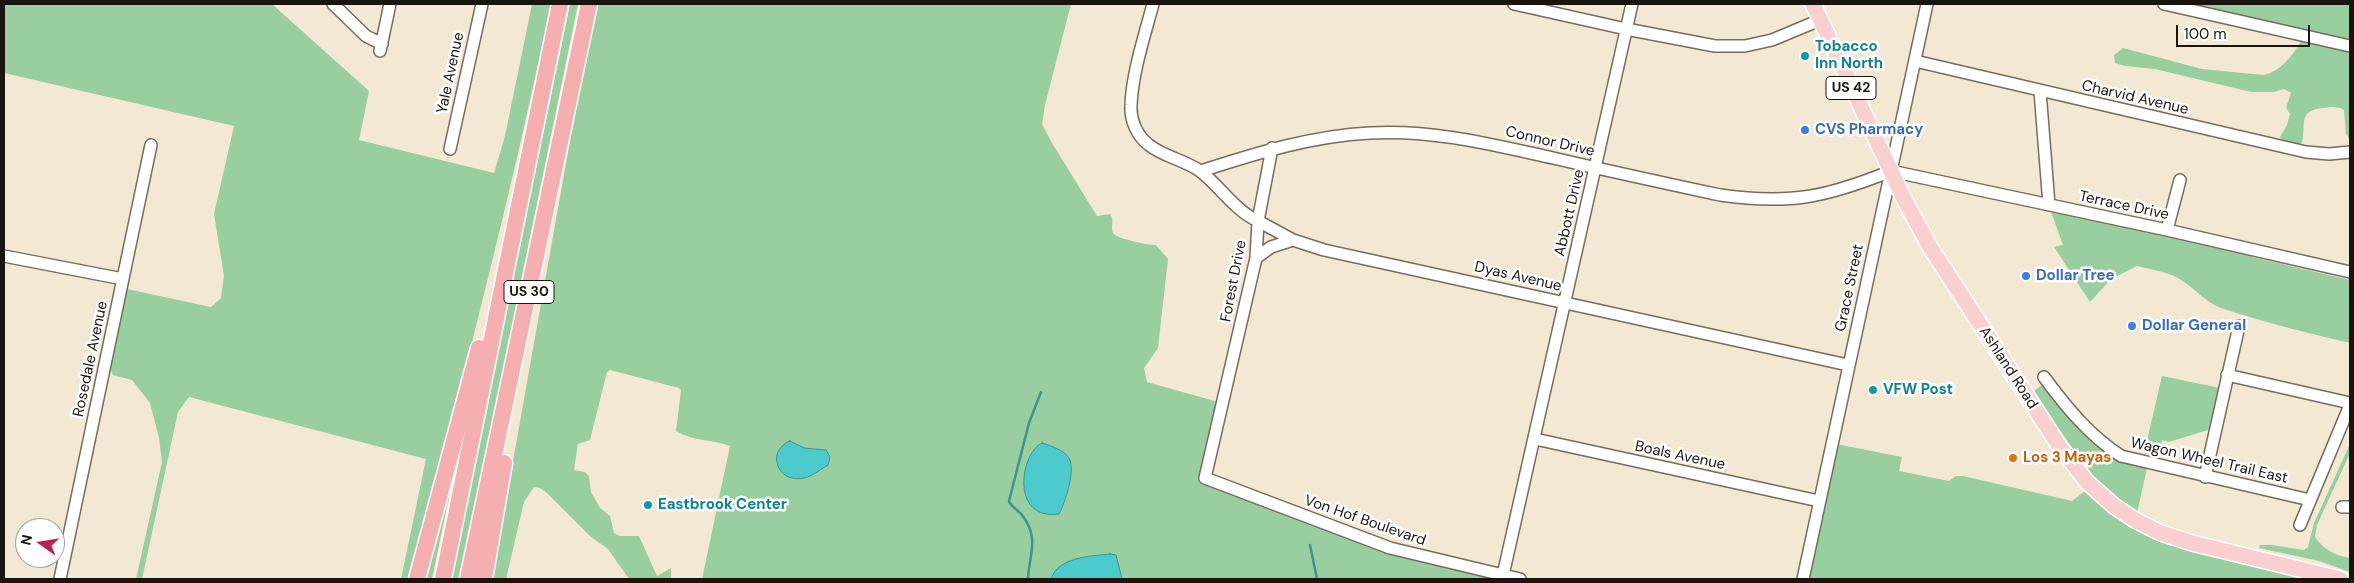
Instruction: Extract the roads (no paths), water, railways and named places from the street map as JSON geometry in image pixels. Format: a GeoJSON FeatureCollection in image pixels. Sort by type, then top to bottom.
{"type":"FeatureCollection","features":[{"type":"Feature","properties":{"kind":"highway","name":"US 30"},"geometry":{"type":"LineString","coordinates":[[443,579],[560,4]]}},
{"type":"Feature","properties":{"kind":"highway","name":"US 30"},"geometry":{"type":"LineString","coordinates":[[468,579],[589,4]]}},
{"type":"Feature","properties":{"kind":"highway"},"geometry":{"type":"LineString","coordinates":[[417,579],[477,355],[517,176],[531,145]]}},
{"type":"Feature","properties":{"kind":"highway"},"geometry":{"type":"LineString","coordinates":[[484,579],[541,262],[552,180]]}},
{"type":"Feature","properties":{"kind":"main road","name":"Ashland Road"},"geometry":{"type":"LineString","coordinates":[[1813,4],[1915,220],[1950,279],[2073,466],[2102,496],[2135,520],[2176,538],[2340,579]]}},
{"type":"Feature","properties":{"kind":"street"},"geometry":{"type":"LineString","coordinates":[[333,4],[381,48],[390,4]]}},
{"type":"Feature","properties":{"kind":"street","name":"Yale Avenue"},"geometry":{"type":"LineString","coordinates":[[450,149],[482,4]]}},
{"type":"Feature","properties":{"kind":"street","name":"Forest Drive"},"geometry":{"type":"LineString","coordinates":[[1152,4],[1132,92],[1130,106],[1133,123],[1147,144],[1163,154],[1201,171],[1245,213],[1258,221],[1256,258],[1205,478]]}},
{"type":"Feature","properties":{"kind":"street"},"geometry":{"type":"LineString","coordinates":[[1514,4],[1703,45],[1729,47],[1772,40],[1820,20]]}},
{"type":"Feature","properties":{"kind":"street","name":"Abbott Drive"},"geometry":{"type":"LineString","coordinates":[[1503,575],[1632,4]]}},
{"type":"Feature","properties":{"kind":"street","name":"Grace Street"},"geometry":{"type":"LineString","coordinates":[[1803,579],[1928,4]]}},
{"type":"Feature","properties":{"kind":"street"},"geometry":{"type":"LineString","coordinates":[[2164,4],[2350,46]]}},
{"type":"Feature","properties":{"kind":"street","name":"Charvid Avenue"},"geometry":{"type":"LineString","coordinates":[[1915,61],[2306,152],[2329,154],[2350,152]]}},
{"type":"Feature","properties":{"kind":"street"},"geometry":{"type":"LineString","coordinates":[[2040,91],[2049,205]]}},
{"type":"Feature","properties":{"kind":"street","name":"Connor Drive"},"geometry":{"type":"LineString","coordinates":[[1201,171],[1272,148],[1339,135],[1407,132],[1495,145],[1720,196],[1775,200],[1799,199],[1824,194],[1891,171]]}},
{"type":"Feature","properties":{"kind":"street","name":"Rosedale Avenue"},"geometry":{"type":"LineString","coordinates":[[60,579],[151,145]]}},
{"type":"Feature","properties":{"kind":"street"},"geometry":{"type":"LineString","coordinates":[[1258,221],[1272,148]]}},
{"type":"Feature","properties":{"kind":"street","name":"Terrace Drive"},"geometry":{"type":"LineString","coordinates":[[1891,171],[2167,230],[2350,272]]}},
{"type":"Feature","properties":{"kind":"street"},"geometry":{"type":"LineString","coordinates":[[2167,230],[2180,180]]}},
{"type":"Feature","properties":{"kind":"street","name":"Dyas Avenue"},"geometry":{"type":"LineString","coordinates":[[1258,221],[1293,240],[1324,250],[1848,365]]}},
{"type":"Feature","properties":{"kind":"street"},"geometry":{"type":"LineString","coordinates":[[1256,258],[1271,247],[1293,240]]}},
{"type":"Feature","properties":{"kind":"street"},"geometry":{"type":"LineString","coordinates":[[4,256],[123,279]]}},
{"type":"Feature","properties":{"kind":"street"},"geometry":{"type":"LineString","coordinates":[[2205,476],[2239,326]]}},
{"type":"Feature","properties":{"kind":"street"},"geometry":{"type":"LineString","coordinates":[[2228,375],[2350,404],[2300,525]]}},
{"type":"Feature","properties":{"kind":"street","name":"Wagon Wheel Trail East"},"geometry":{"type":"LineString","coordinates":[[2044,377],[2079,420],[2116,453],[2138,462],[2310,500]]}},
{"type":"Feature","properties":{"kind":"street","name":"Boals Avenue"},"geometry":{"type":"LineString","coordinates":[[1535,439],[1819,501]]}},
{"type":"Feature","properties":{"kind":"street","name":"Von Hof Boulevard"},"geometry":{"type":"LineString","coordinates":[[1205,478],[1383,546],[1520,579]]}},
{"type":"Feature","properties":{"kind":"water"},"geometry":{"type":"Polygon","coordinates":[[[790,441],[804,448],[826,450],[830,457],[828,465],[804,478],[794,479],[787,476],[781,471],[776,458],[778,451],[790,441]]]}},
{"type":"Feature","properties":{"kind":"water"},"geometry":{"type":"Polygon","coordinates":[[[1042,443],[1064,453],[1071,463],[1069,486],[1059,514],[1043,513],[1033,507],[1026,497],[1024,485],[1028,459],[1034,449],[1042,443]]]}},
{"type":"Feature","properties":{"kind":"water"},"geometry":{"type":"Polygon","coordinates":[[[1116,555],[1122,579],[1051,579],[1060,566],[1067,562],[1084,557],[1116,555]]]}},
{"type":"Feature","properties":{"kind":"waterway"},"geometry":{"type":"LineString","coordinates":[[1028,579],[1032,547],[1031,531],[1022,515],[1009,501],[1029,423],[1041,392]]}},
{"type":"Feature","properties":{"kind":"waterway"},"geometry":{"type":"LineString","coordinates":[[1310,545],[1317,579]]}},
{"type":"Feature","properties":{"kind":"place","name":"Tobacco Inn North"},"geometry":{"type":"Point","coordinates":[1805,56]}},
{"type":"Feature","properties":{"kind":"place","name":"CVS Pharmacy"},"geometry":{"type":"Point","coordinates":[1805,130]}},
{"type":"Feature","properties":{"kind":"place","name":"Dollar Tree"},"geometry":{"type":"Point","coordinates":[2026,276]}},
{"type":"Feature","properties":{"kind":"place","name":"Dollar General"},"geometry":{"type":"Point","coordinates":[2132,326]}},
{"type":"Feature","properties":{"kind":"place","name":"VFW Post"},"geometry":{"type":"Point","coordinates":[1873,390]}},
{"type":"Feature","properties":{"kind":"place","name":"Los 3 Mayas"},"geometry":{"type":"Point","coordinates":[2013,458]}},
{"type":"Feature","properties":{"kind":"place","name":"Eastbrook Center"},"geometry":{"type":"Point","coordinates":[648,505]}}]}
